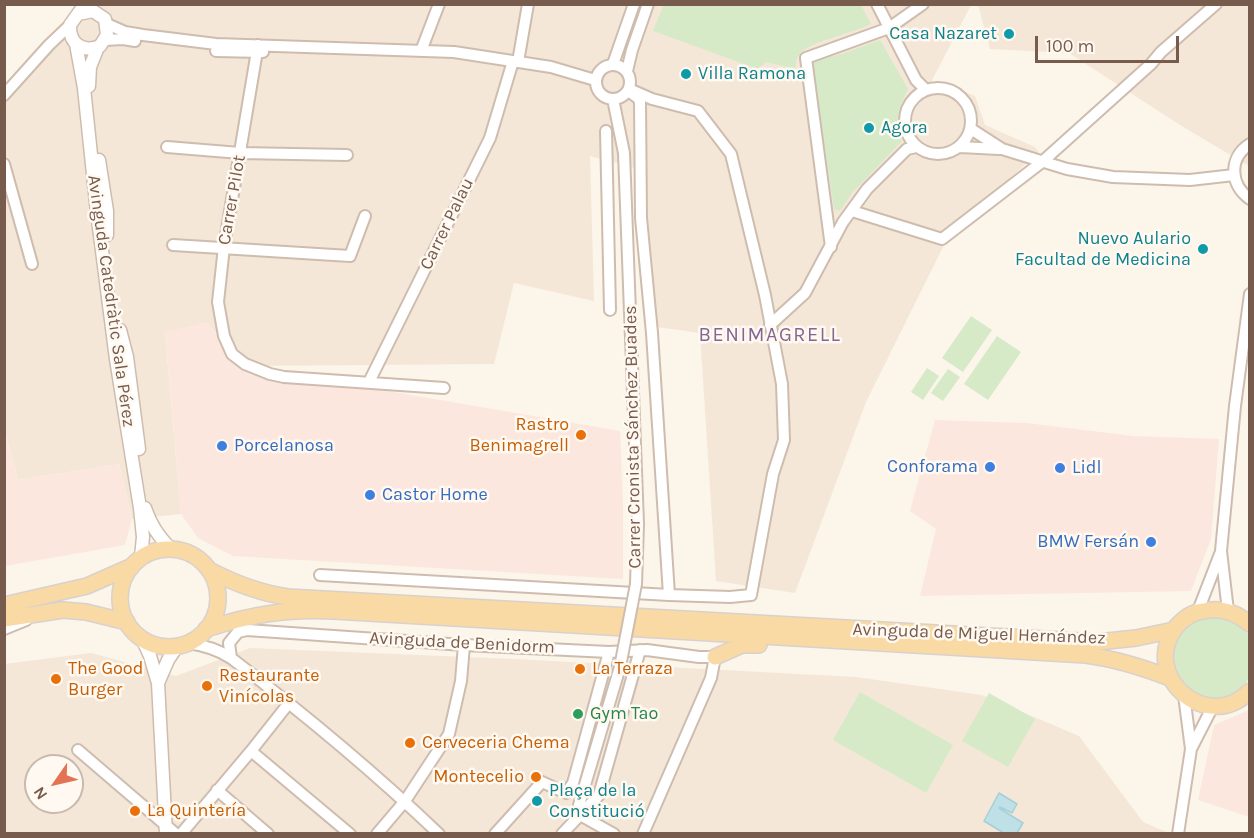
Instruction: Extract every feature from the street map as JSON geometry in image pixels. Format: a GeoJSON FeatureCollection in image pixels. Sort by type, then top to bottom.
{"type":"FeatureCollection","features":[{"type":"Feature","properties":{"kind":"main road"},"geometry":{"type":"LineString","coordinates":[[4,605],[87,586],[160,549],[171,549],[192,555],[214,579],[217,600],[212,620],[206,629]]}},
{"type":"Feature","properties":{"kind":"main road"},"geometry":{"type":"LineString","coordinates":[[136,562],[121,588],[122,611],[127,622],[142,638],[159,645],[183,644],[206,629],[263,613],[303,610],[849,642]]}},
{"type":"Feature","properties":{"kind":"main road","name":"Avinguda de Miguel Hernández"},"geometry":{"type":"LineString","coordinates":[[208,570],[265,594],[288,597],[1098,642],[1136,638],[1174,630]]}},
{"type":"Feature","properties":{"kind":"main road"},"geometry":{"type":"LineString","coordinates":[[1250,624],[1228,611],[1213,609],[1198,611],[1187,617],[1174,630],[1169,639],[1166,659],[1170,678],[1184,695],[1203,705],[1213,706],[1235,701],[1250,691]]}},
{"type":"Feature","properties":{"kind":"main road"},"geometry":{"type":"LineString","coordinates":[[4,619],[42,612],[80,611],[127,622]]}},
{"type":"Feature","properties":{"kind":"main road"},"geometry":{"type":"LineString","coordinates":[[715,657],[742,645],[849,642]]}},
{"type":"Feature","properties":{"kind":"main road","name":"Avinguda de Miguel Hernández"},"geometry":{"type":"LineString","coordinates":[[849,642],[1116,659],[1170,678]]}},
{"type":"Feature","properties":{"kind":"street"},"geometry":{"type":"LineString","coordinates":[[421,51],[439,4]]}},
{"type":"Feature","properties":{"kind":"street","name":"Carrer Palau"},"geometry":{"type":"LineString","coordinates":[[369,382],[490,138],[515,61],[528,4]]}},
{"type":"Feature","properties":{"kind":"street"},"geometry":{"type":"LineString","coordinates":[[613,64],[634,4]]}},
{"type":"Feature","properties":{"kind":"street"},"geometry":{"type":"LineString","coordinates":[[627,71],[648,4]]}},
{"type":"Feature","properties":{"kind":"street"},"geometry":{"type":"LineString","coordinates":[[877,4],[922,93]]}},
{"type":"Feature","properties":{"kind":"street"},"geometry":{"type":"LineString","coordinates":[[831,246],[806,58],[889,28],[923,4]]}},
{"type":"Feature","properties":{"kind":"street"},"geometry":{"type":"LineString","coordinates":[[852,211],[942,238],[1042,162],[1216,4]]}},
{"type":"Feature","properties":{"kind":"street"},"geometry":{"type":"LineString","coordinates":[[4,95],[70,25],[81,9],[103,15],[125,32],[171,40],[258,49]]}},
{"type":"Feature","properties":{"kind":"street"},"geometry":{"type":"LineString","coordinates":[[101,43],[108,29],[103,15]]}},
{"type":"Feature","properties":{"kind":"street"},"geometry":{"type":"LineString","coordinates":[[70,25],[72,39],[76,44]]}},
{"type":"Feature","properties":{"kind":"street"},"geometry":{"type":"LineString","coordinates":[[49,45],[62,42],[76,44],[87,49],[101,43],[123,39],[171,47],[258,49],[281,47],[454,52],[551,67],[595,80]]}},
{"type":"Feature","properties":{"kind":"street","name":"Avinguda Catedràtic Sala Pérez"},"geometry":{"type":"LineString","coordinates":[[101,43],[90,67],[89,85],[107,211],[108,239],[120,330],[133,395],[145,508],[151,525],[171,549]]}},
{"type":"Feature","properties":{"kind":"street","name":"Avinguda Catedràtic Sala Pérez"},"geometry":{"type":"LineString","coordinates":[[76,44],[84,88],[116,358],[140,508],[143,537],[136,562]]}},
{"type":"Feature","properties":{"kind":"street","name":"Carrer Pilot"},"geometry":{"type":"LineString","coordinates":[[258,49],[224,247],[218,302],[224,336],[232,354],[245,364],[277,376],[369,382]]}},
{"type":"Feature","properties":{"kind":"street"},"geometry":{"type":"LineString","coordinates":[[613,64],[627,71],[630,78],[628,90],[622,97],[614,99],[601,95],[595,80],[600,70],[613,64]]}},
{"type":"Feature","properties":{"kind":"street"},"geometry":{"type":"LineString","coordinates":[[940,88],[959,95],[970,111],[971,129],[967,139],[960,147],[941,155],[931,154],[911,145],[905,126],[905,116],[908,107],[922,93],[940,88]]}},
{"type":"Feature","properties":{"kind":"street"},"geometry":{"type":"LineString","coordinates":[[320,575],[669,595],[730,597],[751,595],[773,474],[784,440],[782,384],[765,295],[731,154],[698,111],[628,90]]}},
{"type":"Feature","properties":{"kind":"street","name":"Carrer Cronista Sánchez Buades"},"geometry":{"type":"LineString","coordinates":[[628,90],[640,102],[641,218],[652,333],[669,595]]}},
{"type":"Feature","properties":{"kind":"street","name":"Carrer Cronista Sánchez Buades"},"geometry":{"type":"LineString","coordinates":[[580,815],[579,805],[620,667],[636,584],[638,524],[624,153],[614,99]]}},
{"type":"Feature","properties":{"kind":"street"},"geometry":{"type":"LineString","coordinates":[[971,129],[1002,149],[1042,162],[1113,177],[1190,180],[1234,175]]}},
{"type":"Feature","properties":{"kind":"street","name":"Carrer Cronista Sánchez Buades"},"geometry":{"type":"LineString","coordinates":[[606,132],[610,310]]}},
{"type":"Feature","properties":{"kind":"street"},"geometry":{"type":"LineString","coordinates":[[1250,144],[1238,154],[1234,164],[1234,175],[1241,192],[1250,199]]}},
{"type":"Feature","properties":{"kind":"street"},"geometry":{"type":"LineString","coordinates":[[770,324],[805,292],[867,189],[911,145]]}},
{"type":"Feature","properties":{"kind":"street"},"geometry":{"type":"LineString","coordinates":[[167,147],[240,153],[347,155]]}},
{"type":"Feature","properties":{"kind":"street"},"geometry":{"type":"LineString","coordinates":[[960,147],[1002,149]]}},
{"type":"Feature","properties":{"kind":"street"},"geometry":{"type":"LineString","coordinates":[[4,164],[32,264]]}},
{"type":"Feature","properties":{"kind":"street"},"geometry":{"type":"LineString","coordinates":[[173,245],[350,256],[365,216]]}},
{"type":"Feature","properties":{"kind":"street"},"geometry":{"type":"LineString","coordinates":[[609,268],[629,267]]}},
{"type":"Feature","properties":{"kind":"street"},"geometry":{"type":"LineString","coordinates":[[1228,611],[1221,551],[1250,294]]}},
{"type":"Feature","properties":{"kind":"street"},"geometry":{"type":"LineString","coordinates":[[369,382],[444,388]]}},
{"type":"Feature","properties":{"kind":"street"},"geometry":{"type":"LineString","coordinates":[[1198,611],[1221,551]]}},
{"type":"Feature","properties":{"kind":"street"},"geometry":{"type":"LineString","coordinates":[[4,629],[42,612]]}},
{"type":"Feature","properties":{"kind":"street","name":"Avinguda de Benidorm"},"geometry":{"type":"LineString","coordinates":[[231,658],[229,643],[238,632],[247,630],[464,645],[609,651],[644,650],[715,657]]}},
{"type":"Feature","properties":{"kind":"street"},"geometry":{"type":"LineString","coordinates":[[142,638],[158,683],[166,829]]}},
{"type":"Feature","properties":{"kind":"street"},"geometry":{"type":"LineString","coordinates":[[158,683],[168,660],[183,644],[221,652],[289,703],[405,801],[439,834]]}},
{"type":"Feature","properties":{"kind":"street"},"geometry":{"type":"LineString","coordinates":[[377,834],[405,801],[449,734],[461,681],[464,645]]}},
{"type":"Feature","properties":{"kind":"street"},"geometry":{"type":"LineString","coordinates":[[562,834],[599,795],[644,650]]}},
{"type":"Feature","properties":{"kind":"street"},"geometry":{"type":"LineString","coordinates":[[495,834],[542,782],[566,793],[573,783],[609,651]]}},
{"type":"Feature","properties":{"kind":"street"},"geometry":{"type":"LineString","coordinates":[[643,834],[711,678],[715,657]]}},
{"type":"Feature","properties":{"kind":"street"},"geometry":{"type":"LineString","coordinates":[[1178,834],[1191,749],[1184,695]]}},
{"type":"Feature","properties":{"kind":"street"},"geometry":{"type":"LineString","coordinates":[[181,834],[289,703]]}},
{"type":"Feature","properties":{"kind":"street"},"geometry":{"type":"LineString","coordinates":[[1191,749],[1213,706]]}},
{"type":"Feature","properties":{"kind":"street"},"geometry":{"type":"LineString","coordinates":[[78,750],[166,829],[176,834]]}},
{"type":"Feature","properties":{"kind":"street"},"geometry":{"type":"LineString","coordinates":[[251,751],[350,834]]}},
{"type":"Feature","properties":{"kind":"street"},"geometry":{"type":"LineString","coordinates":[[217,790],[268,834]]}},
{"type":"Feature","properties":{"kind":"street"},"geometry":{"type":"LineString","coordinates":[[580,815],[614,834]]}},
{"type":"Feature","properties":{"kind":"shaded area"},"geometry":{"type":"Polygon","coordinates":[[[84,5],[971,5],[930,84],[949,85],[975,96],[985,125],[1035,147],[1039,152],[951,231],[866,402],[795,593],[716,581],[700,333],[657,327],[643,170],[590,156],[594,301],[514,283],[494,364],[250,366],[206,323],[165,333],[181,514],[132,519],[119,464],[18,480],[4,427],[4,87],[84,5]]]}},
{"type":"Feature","properties":{"kind":"shaded area"},"geometry":{"type":"Polygon","coordinates":[[[978,5],[1249,5],[1249,166],[1180,125],[1069,53],[990,49],[978,5]]]}},
{"type":"Feature","properties":{"kind":"shaded area"},"geometry":{"type":"Polygon","coordinates":[[[206,323],[249,367],[620,431],[623,579],[233,556],[198,538],[181,514],[165,332],[206,323]]]}},
{"type":"Feature","properties":{"kind":"shaded area"},"geometry":{"type":"Polygon","coordinates":[[[935,420],[1027,423],[1133,436],[1219,439],[1211,539],[1191,591],[920,596],[936,529],[910,511],[935,420]]]}},
{"type":"Feature","properties":{"kind":"shaded area"},"geometry":{"type":"Polygon","coordinates":[[[4,427],[18,480],[119,464],[132,519],[125,545],[5,566],[4,427]]]}},
{"type":"Feature","properties":{"kind":"shaded area"},"geometry":{"type":"Polygon","coordinates":[[[250,648],[856,677],[982,695],[1079,736],[1143,822],[1169,833],[5,833],[4,664],[91,653],[176,676],[250,648]]]}},
{"type":"Feature","properties":{"kind":"shaded area"},"geometry":{"type":"Polygon","coordinates":[[[1249,710],[1249,817],[1198,800],[1214,725],[1249,710]]]}},
{"type":"Feature","properties":{"kind":"green space"},"geometry":{"type":"Polygon","coordinates":[[[664,4],[861,5],[871,24],[810,46],[798,56],[795,69],[766,62],[758,69],[653,31],[664,4]]]}},
{"type":"Feature","properties":{"kind":"green space"},"geometry":{"type":"Polygon","coordinates":[[[880,40],[908,89],[898,115],[898,128],[902,141],[851,194],[840,211],[834,209],[812,61],[842,54],[880,40]]]}},
{"type":"Feature","properties":{"kind":"green space"},"geometry":{"type":"Polygon","coordinates":[[[971,316],[992,330],[963,372],[942,358],[971,316]]]}},
{"type":"Feature","properties":{"kind":"green space"},"geometry":{"type":"Polygon","coordinates":[[[997,336],[1021,352],[988,400],[964,384],[997,336]]]}},
{"type":"Feature","properties":{"kind":"green space"},"geometry":{"type":"Polygon","coordinates":[[[927,368],[939,376],[923,400],[911,392],[927,368]]]}},
{"type":"Feature","properties":{"kind":"green space"},"geometry":{"type":"Polygon","coordinates":[[[948,369],[960,377],[943,401],[931,393],[948,369]]]}},
{"type":"Feature","properties":{"kind":"green space"},"geometry":{"type":"Polygon","coordinates":[[[1202,616],[1222,617],[1236,621],[1246,629],[1250,640],[1247,682],[1237,691],[1219,698],[1202,697],[1188,689],[1178,676],[1173,661],[1174,644],[1183,629],[1202,616]]]}},
{"type":"Feature","properties":{"kind":"green space"},"geometry":{"type":"Polygon","coordinates":[[[860,692],[953,745],[926,793],[833,740],[860,692]]]}},
{"type":"Feature","properties":{"kind":"green space"},"geometry":{"type":"Polygon","coordinates":[[[989,693],[1035,719],[1008,767],[962,741],[989,693]]]}},
{"type":"Feature","properties":{"kind":"water"},"geometry":{"type":"Polygon","coordinates":[[[999,793],[1017,804],[1012,813],[999,808],[1023,823],[1017,833],[1002,833],[984,821],[999,793]]]}},
{"type":"Feature","properties":{"kind":"place","name":"Casa Nazaret"},"geometry":{"type":"Point","coordinates":[1009,34]}},
{"type":"Feature","properties":{"kind":"place","name":"Villa Ramona"},"geometry":{"type":"Point","coordinates":[686,74]}},
{"type":"Feature","properties":{"kind":"place","name":"Agora"},"geometry":{"type":"Point","coordinates":[869,128]}},
{"type":"Feature","properties":{"kind":"place","name":"Nuevo Aulario Facultad de Medicina"},"geometry":{"type":"Point","coordinates":[1203,249]}},
{"type":"Feature","properties":{"kind":"place","name":"Rastro Benimagrell"},"geometry":{"type":"Point","coordinates":[581,435]}},
{"type":"Feature","properties":{"kind":"place","name":"Porcelanosa"},"geometry":{"type":"Point","coordinates":[222,446]}},
{"type":"Feature","properties":{"kind":"place","name":"Conforama"},"geometry":{"type":"Point","coordinates":[990,467]}},
{"type":"Feature","properties":{"kind":"place","name":"Lidl"},"geometry":{"type":"Point","coordinates":[1060,468]}},
{"type":"Feature","properties":{"kind":"place","name":"Castor Home"},"geometry":{"type":"Point","coordinates":[370,495]}},
{"type":"Feature","properties":{"kind":"place","name":"BMW Fersán"},"geometry":{"type":"Point","coordinates":[1151,542]}},
{"type":"Feature","properties":{"kind":"place","name":"La Terraza"},"geometry":{"type":"Point","coordinates":[580,669]}},
{"type":"Feature","properties":{"kind":"place","name":"The Good Burger"},"geometry":{"type":"Point","coordinates":[56,679]}},
{"type":"Feature","properties":{"kind":"place","name":"Restaurante Vinícolas"},"geometry":{"type":"Point","coordinates":[207,686]}},
{"type":"Feature","properties":{"kind":"place","name":"Gym Tao"},"geometry":{"type":"Point","coordinates":[578,714]}},
{"type":"Feature","properties":{"kind":"place","name":"Cerveceria Chema"},"geometry":{"type":"Point","coordinates":[410,743]}},
{"type":"Feature","properties":{"kind":"place","name":"Montecelio"},"geometry":{"type":"Point","coordinates":[536,777]}},
{"type":"Feature","properties":{"kind":"place","name":"Plaça de la Constitució"},"geometry":{"type":"Point","coordinates":[537,801]}},
{"type":"Feature","properties":{"kind":"place","name":"La Quintería"},"geometry":{"type":"Point","coordinates":[135,811]}},
{"type":"Feature","properties":{"kind":"district","name":"BENIMAGRELL"},"geometry":{"type":"Point","coordinates":[770,335]}}]}
